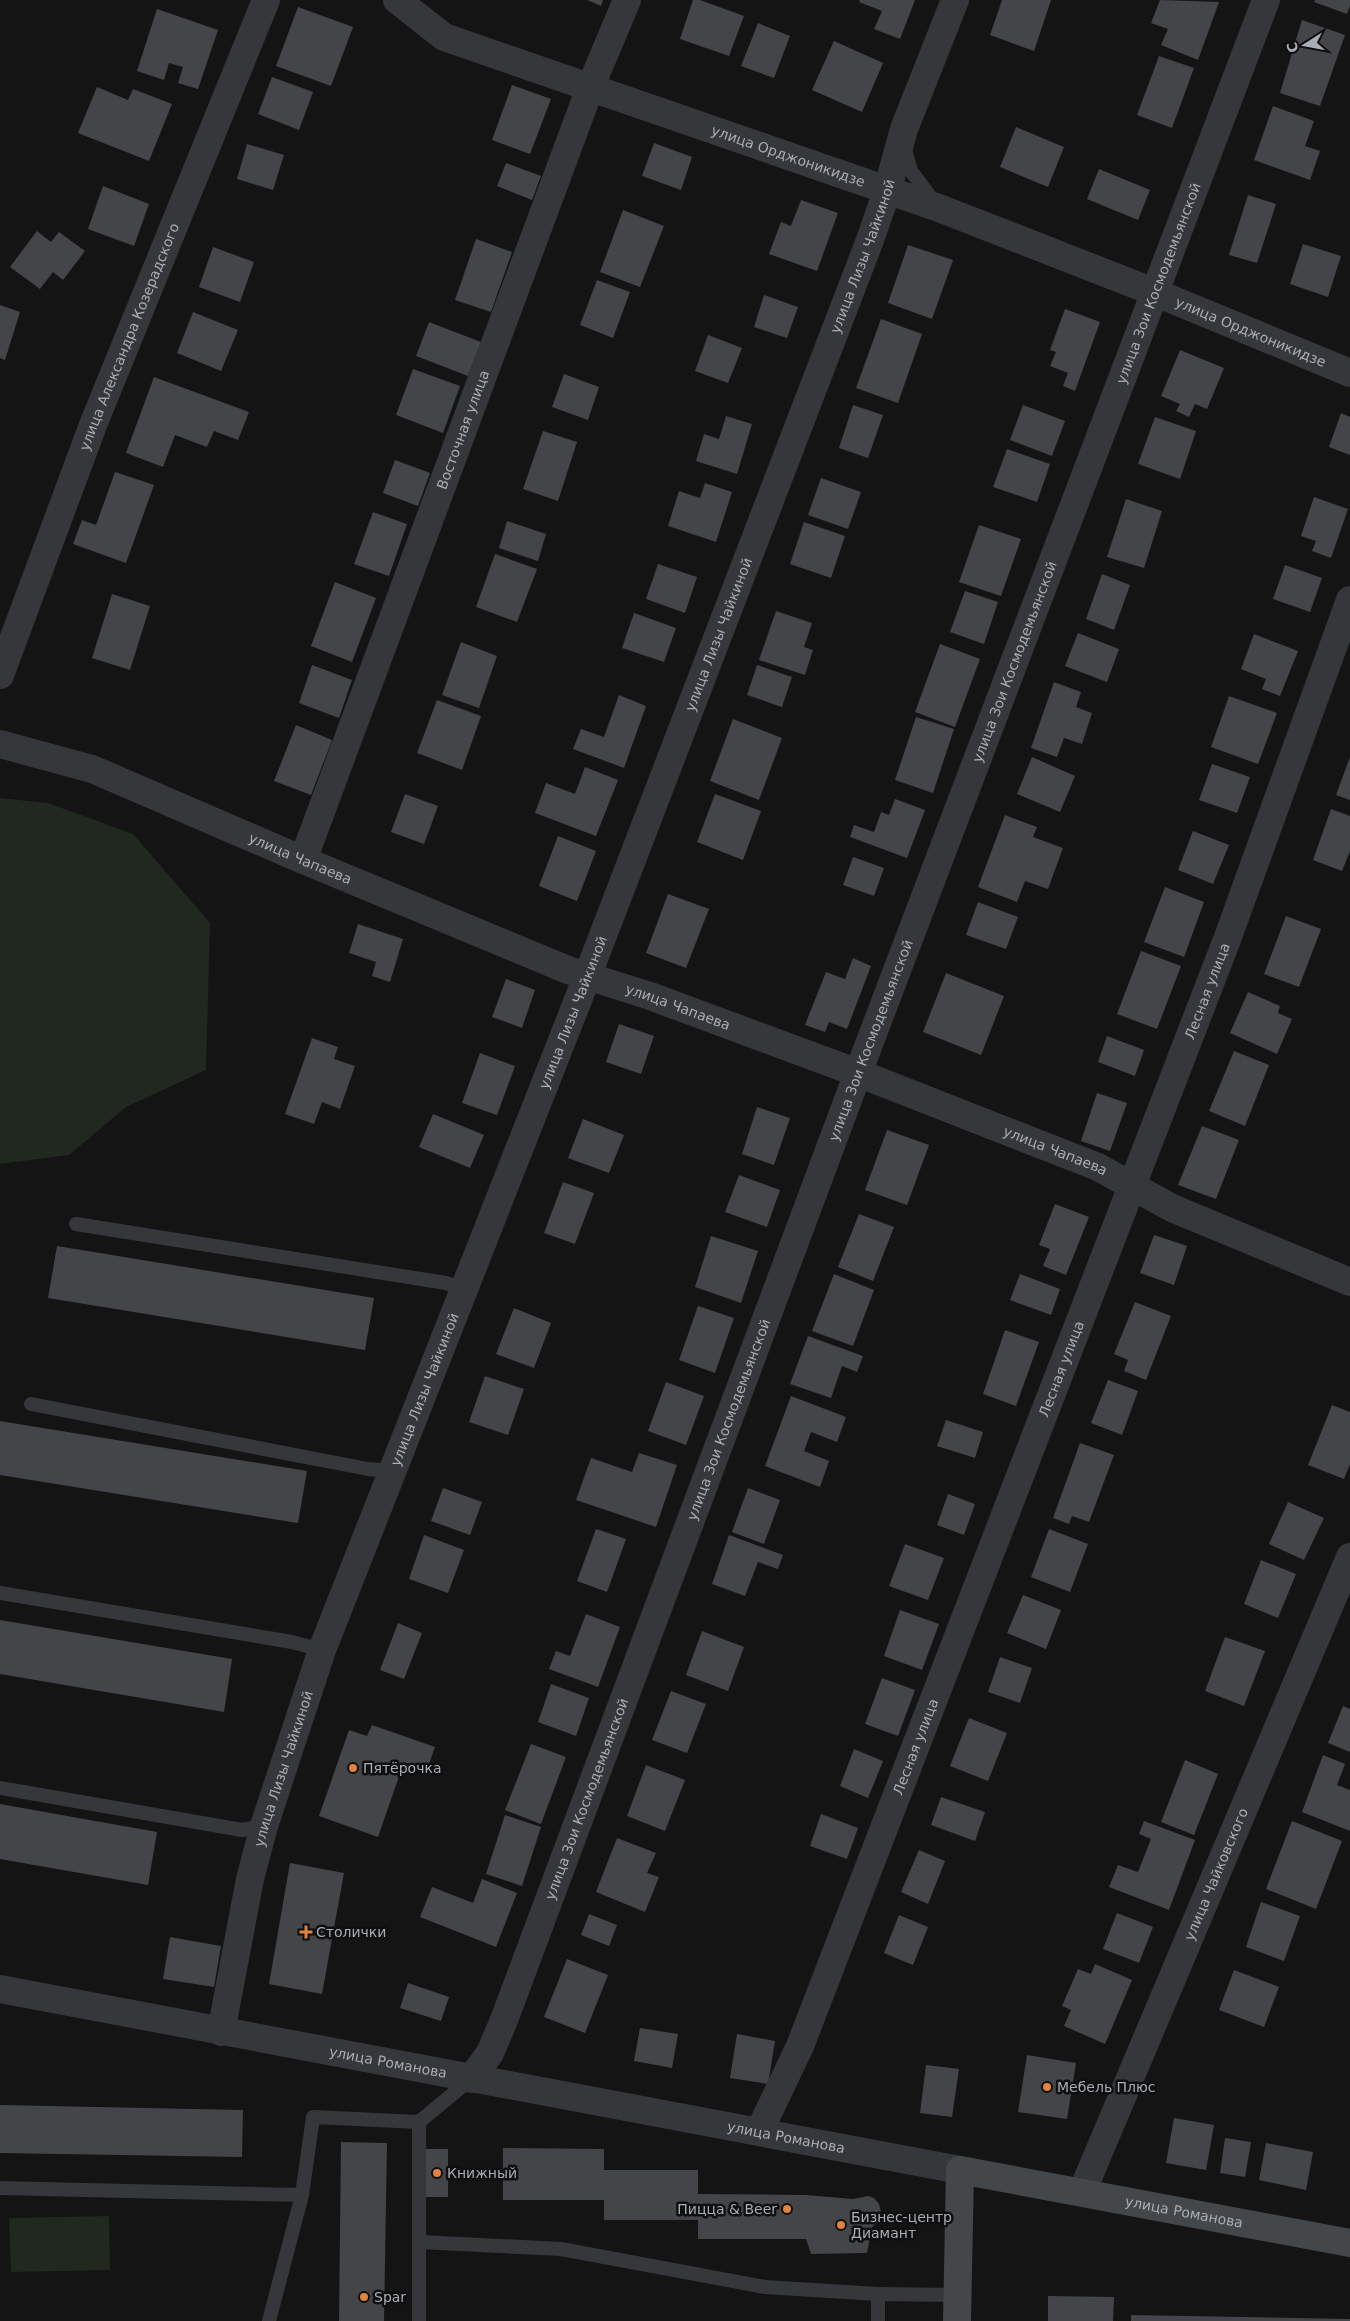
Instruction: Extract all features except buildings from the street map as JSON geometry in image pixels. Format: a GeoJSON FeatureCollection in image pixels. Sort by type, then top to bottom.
{"type":"FeatureCollection","features":[{"type":"Feature","properties":{"kind":"street","name":"улица Александра Козерадского"},"geometry":{"type":"LineString","coordinates":[[0,675],[93,425],[266,0]]}},
{"type":"Feature","properties":{"kind":"street","name":"улица Орджоникидзе"},"geometry":{"type":"LineString","coordinates":[[397,0],[444,37],[939,208],[1154,292],[1350,373]]}},
{"type":"Feature","properties":{"kind":"street","name":"Восточная улица"},"geometry":{"type":"LineString","coordinates":[[303,860],[590,88],[627,0]]}},
{"type":"Feature","properties":{"kind":"street","name":"улица Лизы Чайкиной"},"geometry":{"type":"LineString","coordinates":[[221,2032],[250,1878],[264,1826],[322,1650],[390,1471],[464,1289],[586,978],[887,191],[904,129],[955,0]]}},
{"type":"Feature","properties":{"kind":"street","name":"улица Зои Космодемьянской"},"geometry":{"type":"LineString","coordinates":[[471,2079],[490,2053],[504,2020],[858,1073],[1266,0]]}},
{"type":"Feature","properties":{"kind":"street","name":"Лесная улица"},"geometry":{"type":"LineString","coordinates":[[759,2132],[800,2046],[1231,928],[1350,600]]}},
{"type":"Feature","properties":{"kind":"street","name":"улица Чапаева"},"geometry":{"type":"LineString","coordinates":[[0,744],[92,769],[303,860],[586,978],[650,996],[858,1073],[1098,1168],[1172,1208],[1350,1282]]}},
{"type":"Feature","properties":{"kind":"street","name":"улица Чайковского"},"geometry":{"type":"LineString","coordinates":[[1082,2192],[1350,1557]]}},
{"type":"Feature","properties":{"kind":"street","name":"улица Романова"},"geometry":{"type":"LineString","coordinates":[[0,1989],[1350,2243]]}},
{"type":"Feature","properties":{"kind":"street"},"geometry":{"type":"LineString","coordinates":[[957,2308],[960,2170]]}},
{"type":"Feature","properties":{"kind":"lane"},"geometry":{"type":"LineString","coordinates":[[904,129],[904,151],[911,171],[939,208]]}},
{"type":"Feature","properties":{"kind":"lane"},"geometry":{"type":"LineString","coordinates":[[76,1224],[446,1283],[464,1289]]}},
{"type":"Feature","properties":{"kind":"lane"},"geometry":{"type":"LineString","coordinates":[[31,1404],[390,1471]]}},
{"type":"Feature","properties":{"kind":"lane"},"geometry":{"type":"LineString","coordinates":[[0,1593],[292,1642],[322,1650]]}},
{"type":"Feature","properties":{"kind":"lane"},"geometry":{"type":"LineString","coordinates":[[0,1788],[242,1830],[264,1826]]}},
{"type":"Feature","properties":{"kind":"lane"},"geometry":{"type":"LineString","coordinates":[[269,2321],[302,2195],[313,2117],[419,2122],[471,2079]]}},
{"type":"Feature","properties":{"kind":"lane"},"geometry":{"type":"LineString","coordinates":[[419,2122],[419,2321]]}},
{"type":"Feature","properties":{"kind":"lane"},"geometry":{"type":"LineString","coordinates":[[0,2188],[302,2195]]}},
{"type":"Feature","properties":{"kind":"lane"},"geometry":{"type":"LineString","coordinates":[[420,2242],[560,2249],[766,2287],[878,2294],[957,2308]]}},
{"type":"Feature","properties":{"kind":"lane"},"geometry":{"type":"LineString","coordinates":[[878,2294],[878,2321]]}},
{"type":"Feature","properties":{"kind":"shaded area"},"geometry":{"type":"Polygon","coordinates":[[[0,798],[48,803],[133,834],[210,923],[206,1070],[126,1107],[69,1155],[0,1164],[0,798]]]}},
{"type":"Feature","properties":{"kind":"shaded area"},"geometry":{"type":"Polygon","coordinates":[[[109,2216],[110,2270],[11,2272],[9,2218],[109,2216]]]}},
{"type":"Feature","properties":{"kind":"place","name":"Пятёрочка"},"geometry":{"type":"Point","coordinates":[353,1768]}},
{"type":"Feature","properties":{"kind":"place","name":"Столички"},"geometry":{"type":"Point","coordinates":[306,1932]}},
{"type":"Feature","properties":{"kind":"place","name":"Мебель Плюс"},"geometry":{"type":"Point","coordinates":[1047,2087]}},
{"type":"Feature","properties":{"kind":"place","name":"Книжный"},"geometry":{"type":"Point","coordinates":[437,2173]}},
{"type":"Feature","properties":{"kind":"place","name":"Пицца & Beer"},"geometry":{"type":"Point","coordinates":[787,2209]}},
{"type":"Feature","properties":{"kind":"place","name":"Бизнес-центр Диамант"},"geometry":{"type":"Point","coordinates":[841,2225]}},
{"type":"Feature","properties":{"kind":"place","name":"Spar"},"geometry":{"type":"Point","coordinates":[364,2297]}}]}
